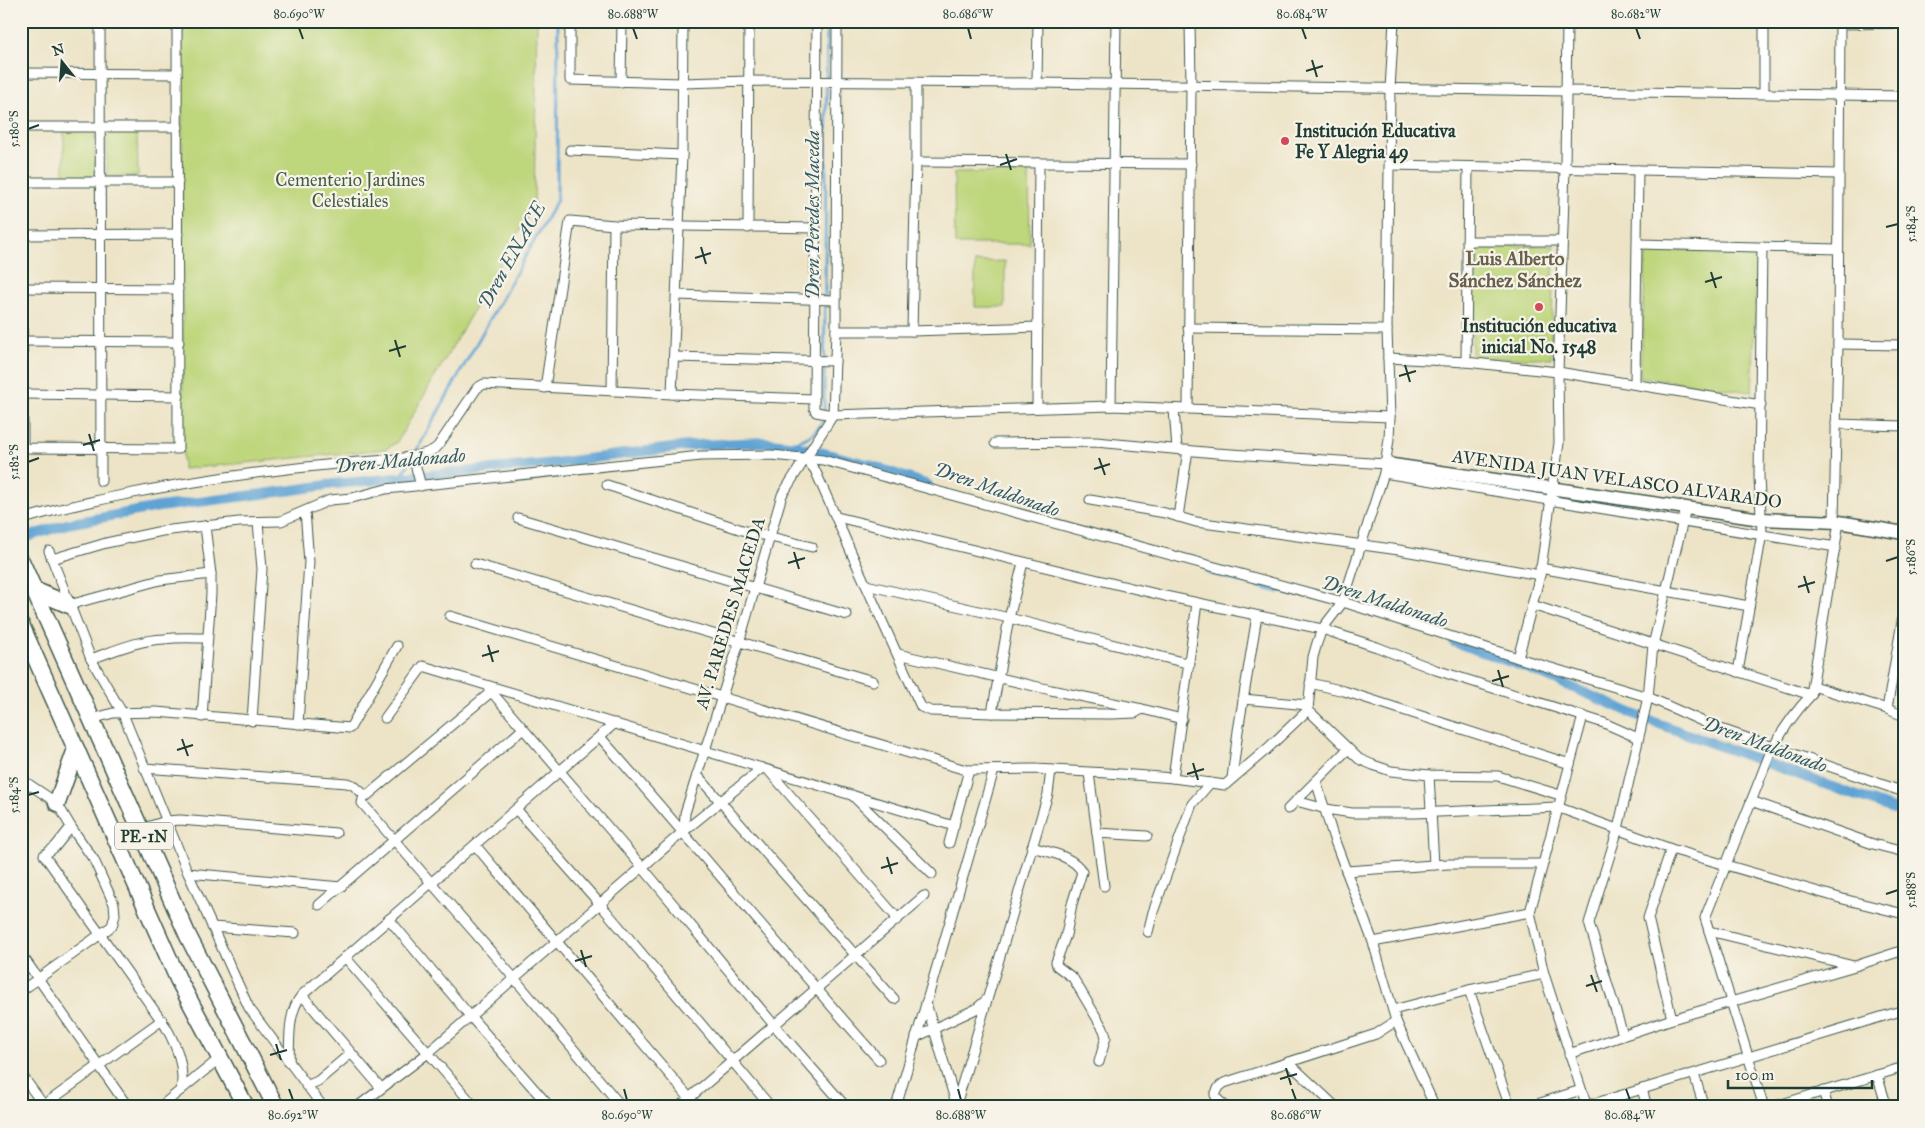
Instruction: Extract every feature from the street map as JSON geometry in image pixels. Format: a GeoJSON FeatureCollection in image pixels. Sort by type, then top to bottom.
{"type":"FeatureCollection","features":[{"type":"Feature","properties":{"kind":"highway","name":"PE-1N"},"geometry":{"type":"LineString","coordinates":[[21,561],[188,936],[276,1107]]}},
{"type":"Feature","properties":{"kind":"highway"},"geometry":{"type":"LineString","coordinates":[[34,590],[69,606]]}},
{"type":"Feature","properties":{"kind":"highway","name":"PE-1N"},"geometry":{"type":"LineString","coordinates":[[21,625],[178,979],[246,1107]]}},
{"type":"Feature","properties":{"kind":"highway"},"geometry":{"type":"LineString","coordinates":[[57,803],[76,749]]}},
{"type":"Feature","properties":{"kind":"street"},"geometry":{"type":"LineString","coordinates":[[100,21],[101,481]]}},
{"type":"Feature","properties":{"kind":"street"},"geometry":{"type":"LineString","coordinates":[[21,106],[23,448],[178,450],[177,21]]}},
{"type":"Feature","properties":{"kind":"street"},"geometry":{"type":"LineString","coordinates":[[570,21],[570,80],[682,83],[749,81],[1037,83],[1904,96]]}},
{"type":"Feature","properties":{"kind":"street"},"geometry":{"type":"LineString","coordinates":[[621,82],[622,21]]}},
{"type":"Feature","properties":{"kind":"street"},"geometry":{"type":"LineString","coordinates":[[672,394],[680,226],[683,21]]}},
{"type":"Feature","properties":{"kind":"street"},"geometry":{"type":"LineString","coordinates":[[748,228],[749,21]]}},
{"type":"Feature","properties":{"kind":"street"},"geometry":{"type":"LineString","coordinates":[[817,21],[814,360],[814,408],[816,412],[833,416],[1111,406],[1390,417]]}},
{"type":"Feature","properties":{"kind":"street"},"geometry":{"type":"LineString","coordinates":[[833,416],[836,331],[837,21]]}},
{"type":"Feature","properties":{"kind":"street"},"geometry":{"type":"LineString","coordinates":[[1037,83],[1038,21]]}},
{"type":"Feature","properties":{"kind":"street"},"geometry":{"type":"LineString","coordinates":[[1111,406],[1116,21]]}},
{"type":"Feature","properties":{"kind":"street"},"geometry":{"type":"LineString","coordinates":[[1188,408],[1191,164],[1190,21]]}},
{"type":"Feature","properties":{"kind":"street"},"geometry":{"type":"LineString","coordinates":[[450,616],[969,770],[1051,770],[1173,778],[1225,785],[1267,749],[1308,707],[1313,657],[1322,629],[1344,602],[1385,469],[1390,417],[1387,330],[1390,89],[1394,21]]}},
{"type":"Feature","properties":{"kind":"street"},"geometry":{"type":"LineString","coordinates":[[1518,658],[1540,571],[1553,495],[1559,443],[1558,372],[1565,168],[1567,21]]}},
{"type":"Feature","properties":{"kind":"street"},"geometry":{"type":"LineString","coordinates":[[1764,21],[1764,93]]}},
{"type":"Feature","properties":{"kind":"street"},"geometry":{"type":"LineString","coordinates":[[1764,1107],[1704,918],[1771,752],[1784,728],[1812,690],[1836,547],[1840,22],[1904,23]]}},
{"type":"Feature","properties":{"kind":"street"},"geometry":{"type":"LineString","coordinates":[[21,73],[177,74]]}},
{"type":"Feature","properties":{"kind":"street"},"geometry":{"type":"LineString","coordinates":[[912,331],[916,82]]}},
{"type":"Feature","properties":{"kind":"street"},"geometry":{"type":"LineString","coordinates":[[21,127],[178,127]]}},
{"type":"Feature","properties":{"kind":"street"},"geometry":{"type":"LineString","coordinates":[[570,150],[682,155]]}},
{"type":"Feature","properties":{"kind":"street"},"geometry":{"type":"LineString","coordinates":[[916,162],[1191,164]]}},
{"type":"Feature","properties":{"kind":"street"},"geometry":{"type":"LineString","coordinates":[[1037,408],[1039,164]]}},
{"type":"Feature","properties":{"kind":"street"},"geometry":{"type":"LineString","coordinates":[[1390,165],[1839,174]]}},
{"type":"Feature","properties":{"kind":"street"},"geometry":{"type":"LineString","coordinates":[[1466,362],[1468,167]]}},
{"type":"Feature","properties":{"kind":"street"},"geometry":{"type":"LineString","coordinates":[[1636,384],[1639,244],[1638,170]]}},
{"type":"Feature","properties":{"kind":"street"},"geometry":{"type":"LineString","coordinates":[[22,182],[178,182]]}},
{"type":"Feature","properties":{"kind":"street"},"geometry":{"type":"LineString","coordinates":[[546,388],[570,221],[748,228],[816,228]]}},
{"type":"Feature","properties":{"kind":"street"},"geometry":{"type":"LineString","coordinates":[[612,391],[614,224]]}},
{"type":"Feature","properties":{"kind":"street"},"geometry":{"type":"LineString","coordinates":[[22,235],[178,234]]}},
{"type":"Feature","properties":{"kind":"street"},"geometry":{"type":"LineString","coordinates":[[1467,241],[1562,241]]}},
{"type":"Feature","properties":{"kind":"street"},"geometry":{"type":"LineString","coordinates":[[1639,244],[1838,249]]}},
{"type":"Feature","properties":{"kind":"street"},"geometry":{"type":"LineString","coordinates":[[1738,672],[1762,534],[1759,477],[1762,247]]}},
{"type":"Feature","properties":{"kind":"street"},"geometry":{"type":"LineString","coordinates":[[22,288],[178,289]]}},
{"type":"Feature","properties":{"kind":"street"},"geometry":{"type":"LineString","coordinates":[[677,295],[835,300]]}},
{"type":"Feature","properties":{"kind":"street"},"geometry":{"type":"LineString","coordinates":[[836,331],[912,331],[1038,327]]}},
{"type":"Feature","properties":{"kind":"street"},"geometry":{"type":"LineString","coordinates":[[1188,328],[1387,330]]}},
{"type":"Feature","properties":{"kind":"street"},"geometry":{"type":"LineString","coordinates":[[23,341],[179,342]]}},
{"type":"Feature","properties":{"kind":"street"},"geometry":{"type":"LineString","coordinates":[[1838,344],[1904,346]]}},
{"type":"Feature","properties":{"kind":"street"},"geometry":{"type":"LineString","coordinates":[[674,358],[835,361]]}},
{"type":"Feature","properties":{"kind":"street"},"geometry":{"type":"LineString","coordinates":[[1388,358],[1466,362],[1558,372],[1761,405]]}},
{"type":"Feature","properties":{"kind":"street"},"geometry":{"type":"LineString","coordinates":[[21,520],[58,509],[140,491],[234,476],[403,458],[435,450],[476,388],[484,384],[814,399]]}},
{"type":"Feature","properties":{"kind":"street"},"geometry":{"type":"LineString","coordinates":[[23,394],[179,396]]}},
{"type":"Feature","properties":{"kind":"street"},"geometry":{"type":"LineString","coordinates":[[1174,409],[1177,450]]}},
{"type":"Feature","properties":{"kind":"street","name":"AV. PAREDES MACEDA"},"geometry":{"type":"LineString","coordinates":[[684,831],[685,813],[739,643],[782,495],[833,416]]}},
{"type":"Feature","properties":{"kind":"street"},"geometry":{"type":"LineString","coordinates":[[1836,424],[1904,426]]}},
{"type":"Feature","properties":{"kind":"street"},"geometry":{"type":"LineString","coordinates":[[995,443],[1096,442],[1385,469]]}},
{"type":"Feature","properties":{"kind":"street"},"geometry":{"type":"LineString","coordinates":[[1178,517],[1188,450]]}},
{"type":"Feature","properties":{"kind":"street"},"geometry":{"type":"LineString","coordinates":[[322,1107],[249,1008],[188,873],[123,714],[91,659],[50,555],[162,531],[281,521],[316,504],[330,500],[352,498],[378,490],[701,456],[771,455],[823,460],[1344,602],[1518,658],[1648,697],[1771,752],[1904,792]]}},
{"type":"Feature","properties":{"kind":"street"},"geometry":{"type":"LineString","coordinates":[[403,458],[415,464],[421,486]]}},
{"type":"Feature","properties":{"kind":"street"},"geometry":{"type":"LineString","coordinates":[[806,458],[815,470],[921,707],[926,710],[992,713],[1112,714],[1134,713],[1142,709]]}},
{"type":"Feature","properties":{"kind":"street","name":"AVENIDA JUAN VELASCO ALVARADO"},"geometry":{"type":"LineString","coordinates":[[1385,469],[1553,495],[1686,508],[1761,519],[1836,522],[1904,534]]}},
{"type":"Feature","properties":{"kind":"street"},"geometry":{"type":"LineString","coordinates":[[607,485],[742,530],[812,547]]}},
{"type":"Feature","properties":{"kind":"street"},"geometry":{"type":"LineString","coordinates":[[1553,495],[1682,523],[1836,547]]}},
{"type":"Feature","properties":{"kind":"street"},"geometry":{"type":"LineString","coordinates":[[1090,500],[1196,522],[1540,571],[1749,606]]}},
{"type":"Feature","properties":{"kind":"street"},"geometry":{"type":"LineString","coordinates":[[1623,1035],[1589,923],[1618,829],[1648,697],[1653,645],[1686,508]]}},
{"type":"Feature","properties":{"kind":"street"},"geometry":{"type":"LineString","coordinates":[[298,724],[309,562],[305,511]]}},
{"type":"Feature","properties":{"kind":"street"},"geometry":{"type":"LineString","coordinates":[[518,518],[847,615]]}},
{"type":"Feature","properties":{"kind":"street"},"geometry":{"type":"LineString","coordinates":[[837,518],[1023,563],[1322,629],[1377,647],[1436,670],[1604,723],[1638,738]]}},
{"type":"Feature","properties":{"kind":"street"},"geometry":{"type":"LineString","coordinates":[[252,721],[262,569],[258,522]]}},
{"type":"Feature","properties":{"kind":"street"},"geometry":{"type":"LineString","coordinates":[[202,717],[211,574],[206,526]]}},
{"type":"Feature","properties":{"kind":"street"},"geometry":{"type":"LineString","coordinates":[[992,713],[1009,618],[1023,563]]}},
{"type":"Feature","properties":{"kind":"street"},"geometry":{"type":"LineString","coordinates":[[475,564],[739,643],[874,681]]}},
{"type":"Feature","properties":{"kind":"street"},"geometry":{"type":"LineString","coordinates":[[69,606],[160,580],[211,574]]}},
{"type":"Feature","properties":{"kind":"street"},"geometry":{"type":"LineString","coordinates":[[866,585],[1009,618],[1190,664]]}},
{"type":"Feature","properties":{"kind":"street"},"geometry":{"type":"LineString","coordinates":[[1173,778],[1198,603]]}},
{"type":"Feature","properties":{"kind":"street"},"geometry":{"type":"LineString","coordinates":[[1532,606],[1738,672],[1886,709],[1904,716]]}},
{"type":"Feature","properties":{"kind":"street"},"geometry":{"type":"LineString","coordinates":[[1886,709],[1904,610]]}},
{"type":"Feature","properties":{"kind":"street"},"geometry":{"type":"LineString","coordinates":[[1232,778],[1257,616]]}},
{"type":"Feature","properties":{"kind":"street"},"geometry":{"type":"LineString","coordinates":[[91,659],[150,640],[163,638],[207,638]]}},
{"type":"Feature","properties":{"kind":"street"},"geometry":{"type":"LineString","coordinates":[[92,719],[113,713],[156,712],[350,728],[397,646]]}},
{"type":"Feature","properties":{"kind":"street"},"geometry":{"type":"LineString","coordinates":[[898,654],[1182,719]]}},
{"type":"Feature","properties":{"kind":"street"},"geometry":{"type":"LineString","coordinates":[[385,718],[423,666],[489,689],[615,724],[954,826]]}},
{"type":"Feature","properties":{"kind":"street"},"geometry":{"type":"LineString","coordinates":[[1310,682],[1570,764]]}},
{"type":"Feature","properties":{"kind":"street"},"geometry":{"type":"LineString","coordinates":[[489,689],[846,1107]]}},
{"type":"Feature","properties":{"kind":"street"},"geometry":{"type":"LineString","coordinates":[[489,689],[366,796],[362,803],[514,978],[622,1107]]}},
{"type":"Feature","properties":{"kind":"street"},"geometry":{"type":"LineString","coordinates":[[1243,699],[1308,707],[1359,759],[1391,771],[1429,775],[1498,776],[1560,795]]}},
{"type":"Feature","properties":{"kind":"street"},"geometry":{"type":"LineString","coordinates":[[1583,716],[1557,806],[1530,912],[1544,974],[1586,1107],[1904,1010]]}},
{"type":"Feature","properties":{"kind":"street"},"geometry":{"type":"LineString","coordinates":[[289,1063],[294,1006],[302,995],[615,724]]}},
{"type":"Feature","properties":{"kind":"street"},"geometry":{"type":"LineString","coordinates":[[319,906],[523,729]]}},
{"type":"Feature","properties":{"kind":"street"},"geometry":{"type":"LineString","coordinates":[[600,737],[684,831],[816,989],[879,1060]]}},
{"type":"Feature","properties":{"kind":"street"},"geometry":{"type":"LineString","coordinates":[[1288,809],[1348,749]]}},
{"type":"Feature","properties":{"kind":"street"},"geometry":{"type":"LineString","coordinates":[[144,768],[348,782],[366,796]]}},
{"type":"Feature","properties":{"kind":"street"},"geometry":{"type":"LineString","coordinates":[[357,1107],[428,1053],[684,831],[765,769]]}},
{"type":"Feature","properties":{"kind":"street"},"geometry":{"type":"LineString","coordinates":[[765,769],[898,919]]}},
{"type":"Feature","properties":{"kind":"street"},"geometry":{"type":"LineString","coordinates":[[949,843],[969,770]]}},
{"type":"Feature","properties":{"kind":"street"},"geometry":{"type":"LineString","coordinates":[[896,1107],[994,770]]}},
{"type":"Feature","properties":{"kind":"street"},"geometry":{"type":"LineString","coordinates":[[956,1106],[1048,794],[1051,770]]}},
{"type":"Feature","properties":{"kind":"street"},"geometry":{"type":"LineString","coordinates":[[1089,773],[1104,886]]}},
{"type":"Feature","properties":{"kind":"street"},"geometry":{"type":"LineString","coordinates":[[697,775],[894,999]]}},
{"type":"Feature","properties":{"kind":"street"},"geometry":{"type":"LineString","coordinates":[[1429,775],[1434,865]]}},
{"type":"Feature","properties":{"kind":"street"},"geometry":{"type":"LineString","coordinates":[[21,779],[57,803],[70,827],[94,860],[114,904],[115,915],[112,926],[101,935],[21,991]]}},
{"type":"Feature","properties":{"kind":"street"},"geometry":{"type":"LineString","coordinates":[[1316,781],[1333,836],[1373,942],[1396,1021],[1435,1107]]}},
{"type":"Feature","properties":{"kind":"street"},"geometry":{"type":"LineString","coordinates":[[1148,932],[1153,912],[1192,804],[1210,783]]}},
{"type":"Feature","properties":{"kind":"street"},"geometry":{"type":"LineString","coordinates":[[851,794],[932,874]]}},
{"type":"Feature","properties":{"kind":"street"},"geometry":{"type":"LineString","coordinates":[[1296,801],[1326,809],[1352,813],[1432,812],[1557,806],[1671,849],[1843,899],[1904,914]]}},
{"type":"Feature","properties":{"kind":"street"},"geometry":{"type":"LineString","coordinates":[[1751,802],[1873,844],[1904,852]]}},
{"type":"Feature","properties":{"kind":"street"},"geometry":{"type":"LineString","coordinates":[[516,809],[600,904],[770,1107]]}},
{"type":"Feature","properties":{"kind":"street"},"geometry":{"type":"LineString","coordinates":[[141,829],[166,821],[192,820],[336,833]]}},
{"type":"Feature","properties":{"kind":"street"},"geometry":{"type":"LineString","coordinates":[[70,827],[55,847],[44,855],[172,1036],[183,1074],[181,1090]]}},
{"type":"Feature","properties":{"kind":"street"},"geometry":{"type":"LineString","coordinates":[[1097,833],[1147,836]]}},
{"type":"Feature","properties":{"kind":"street"},"geometry":{"type":"LineString","coordinates":[[475,845],[697,1107]]}},
{"type":"Feature","properties":{"kind":"street"},"geometry":{"type":"LineString","coordinates":[[1032,848],[1073,861],[1080,866],[1082,872],[1072,904],[1066,934],[1056,962],[1057,966],[1073,978],[1104,1030],[1106,1037],[1099,1062]]}},
{"type":"Feature","properties":{"kind":"street"},"geometry":{"type":"LineString","coordinates":[[1671,849],[1648,918],[1672,1019]]}},
{"type":"Feature","properties":{"kind":"street"},"geometry":{"type":"LineString","coordinates":[[1346,870],[1434,865],[1542,864]]}},
{"type":"Feature","properties":{"kind":"street"},"geometry":{"type":"LineString","coordinates":[[188,873],[341,886]]}},
{"type":"Feature","properties":{"kind":"street"},"geometry":{"type":"LineString","coordinates":[[679,1107],[924,896]]}},
{"type":"Feature","properties":{"kind":"street"},"geometry":{"type":"LineString","coordinates":[[1373,942],[1530,912]]}},
{"type":"Feature","properties":{"kind":"street"},"geometry":{"type":"LineString","coordinates":[[390,919],[470,1016],[550,1107]]}},
{"type":"Feature","properties":{"kind":"street"},"geometry":{"type":"LineString","coordinates":[[212,927],[295,933]]}},
{"type":"Feature","properties":{"kind":"street"},"geometry":{"type":"LineString","coordinates":[[1709,931],[1855,966]]}},
{"type":"Feature","properties":{"kind":"street"},"geometry":{"type":"LineString","coordinates":[[1569,1054],[1672,1019],[1904,950]]}},
{"type":"Feature","properties":{"kind":"street"},"geometry":{"type":"LineString","coordinates":[[21,954],[128,1107]]}},
{"type":"Feature","properties":{"kind":"street"},"geometry":{"type":"LineString","coordinates":[[345,957],[475,1107]]}},
{"type":"Feature","properties":{"kind":"street"},"geometry":{"type":"LineString","coordinates":[[1393,1010],[1468,990],[1544,974]]}},
{"type":"Feature","properties":{"kind":"street"},"geometry":{"type":"LineString","coordinates":[[1468,990],[1510,1107]]}},
{"type":"Feature","properties":{"kind":"street"},"geometry":{"type":"LineString","coordinates":[[302,995],[381,1088]]}},
{"type":"Feature","properties":{"kind":"street"},"geometry":{"type":"LineString","coordinates":[[916,1037],[976,1009],[988,998]]}},
{"type":"Feature","properties":{"kind":"street"},"geometry":{"type":"LineString","coordinates":[[926,1003],[956,1106]]}},
{"type":"Feature","properties":{"kind":"street"},"geometry":{"type":"LineString","coordinates":[[21,1074],[44,1106],[162,1020]]}},
{"type":"Feature","properties":{"kind":"street"},"geometry":{"type":"LineString","coordinates":[[1226,1107],[1215,1096],[1219,1087],[1288,1062],[1376,1034],[1396,1021]]}},
{"type":"Feature","properties":{"kind":"street"},"geometry":{"type":"LineString","coordinates":[[306,1086],[318,1081],[351,1053]]}},
{"type":"Feature","properties":{"kind":"street"},"geometry":{"type":"LineString","coordinates":[[160,1107],[220,1058]]}},
{"type":"Feature","properties":{"kind":"street"},"geometry":{"type":"LineString","coordinates":[[1288,1062],[1336,1107]]}},
{"type":"Feature","properties":{"kind":"street"},"geometry":{"type":"LineString","coordinates":[[1772,1107],[1904,1066]]}},
{"type":"Feature","properties":{"kind":"street"},"geometry":{"type":"LineString","coordinates":[[1694,1074],[1704,1107]]}},
{"type":"Feature","properties":{"kind":"street"},"geometry":{"type":"LineString","coordinates":[[1877,1075],[1887,1107]]}},
{"type":"Feature","properties":{"kind":"street"},"geometry":{"type":"LineString","coordinates":[[1528,1107],[1581,1090]]}},
{"type":"Feature","properties":{"kind":"street"},"geometry":{"type":"LineString","coordinates":[[1642,1090],[1647,1107]]}},
{"type":"Feature","properties":{"kind":"street"},"geometry":{"type":"LineString","coordinates":[[1823,1091],[1828,1107]]}},
{"type":"Feature","properties":{"kind":"green space","name":"Cementerio Jardines Celestiales"},"geometry":{"type":"Polygon","coordinates":[[[182,21],[537,21],[534,206],[397,442],[386,449],[183,469],[182,21]]]}},
{"type":"Feature","properties":{"kind":"green space"},"geometry":{"type":"Polygon","coordinates":[[[95,130],[95,177],[64,178],[64,131],[95,130]]]}},
{"type":"Feature","properties":{"kind":"green space"},"geometry":{"type":"Polygon","coordinates":[[[107,131],[137,131],[138,176],[107,177],[107,131]]]}},
{"type":"Feature","properties":{"kind":"green space"},"geometry":{"type":"Polygon","coordinates":[[[1029,172],[1030,244],[955,244],[954,173],[1029,172]]]}},
{"type":"Feature","properties":{"kind":"green space"},"geometry":{"type":"Polygon","coordinates":[[[1475,245],[1554,246],[1551,358],[1475,358],[1472,354],[1473,249],[1475,245]]]}},
{"type":"Feature","properties":{"kind":"green space"},"geometry":{"type":"Polygon","coordinates":[[[1646,250],[1758,251],[1752,392],[1640,377],[1646,250]]]}},
{"type":"Feature","properties":{"kind":"green space"},"geometry":{"type":"Polygon","coordinates":[[[1005,261],[1005,307],[975,307],[975,262],[1005,261]]]}},
{"type":"Feature","properties":{"kind":"waterway","name":"Dren ENACE"},"geometry":{"type":"LineString","coordinates":[[415,453],[557,200],[558,21]]}},
{"type":"Feature","properties":{"kind":"waterway","name":"Dren Peredes Maceda"},"geometry":{"type":"LineString","coordinates":[[786,445],[809,436],[818,429],[824,418],[827,21]]}},
{"type":"Feature","properties":{"kind":"waterway","name":"Dren Maldonado"},"geometry":{"type":"LineString","coordinates":[[21,539],[67,524],[159,507],[334,484],[555,463],[695,445],[763,442],[796,446],[867,464],[928,485]]}},
{"type":"Feature","properties":{"kind":"waterway","name":"Dren ENACE"},"geometry":{"type":"LineString","coordinates":[[400,479],[409,463]]}},
{"type":"Feature","properties":{"kind":"waterway","name":"Dren Maldonado"},"geometry":{"type":"LineString","coordinates":[[1210,570],[1280,589]]}},
{"type":"Feature","properties":{"kind":"waterway","name":"Dren Maldonado"},"geometry":{"type":"LineString","coordinates":[[1454,642],[1525,667],[1643,718],[1904,813]]}},
{"type":"Feature","properties":{"kind":"place","name":"Institución Educativa Fe Y Alegria 49"},"geometry":{"type":"Point","coordinates":[1285,141]}},
{"type":"Feature","properties":{"kind":"place","name":"Institución educativa inicial No. 1548"},"geometry":{"type":"Point","coordinates":[1539,307]}},
{"type":"Feature","properties":{"kind":"district","name":"Luis Alberto Sánchez Sánchez"},"geometry":{"type":"Point","coordinates":[1515,269]}}]}
